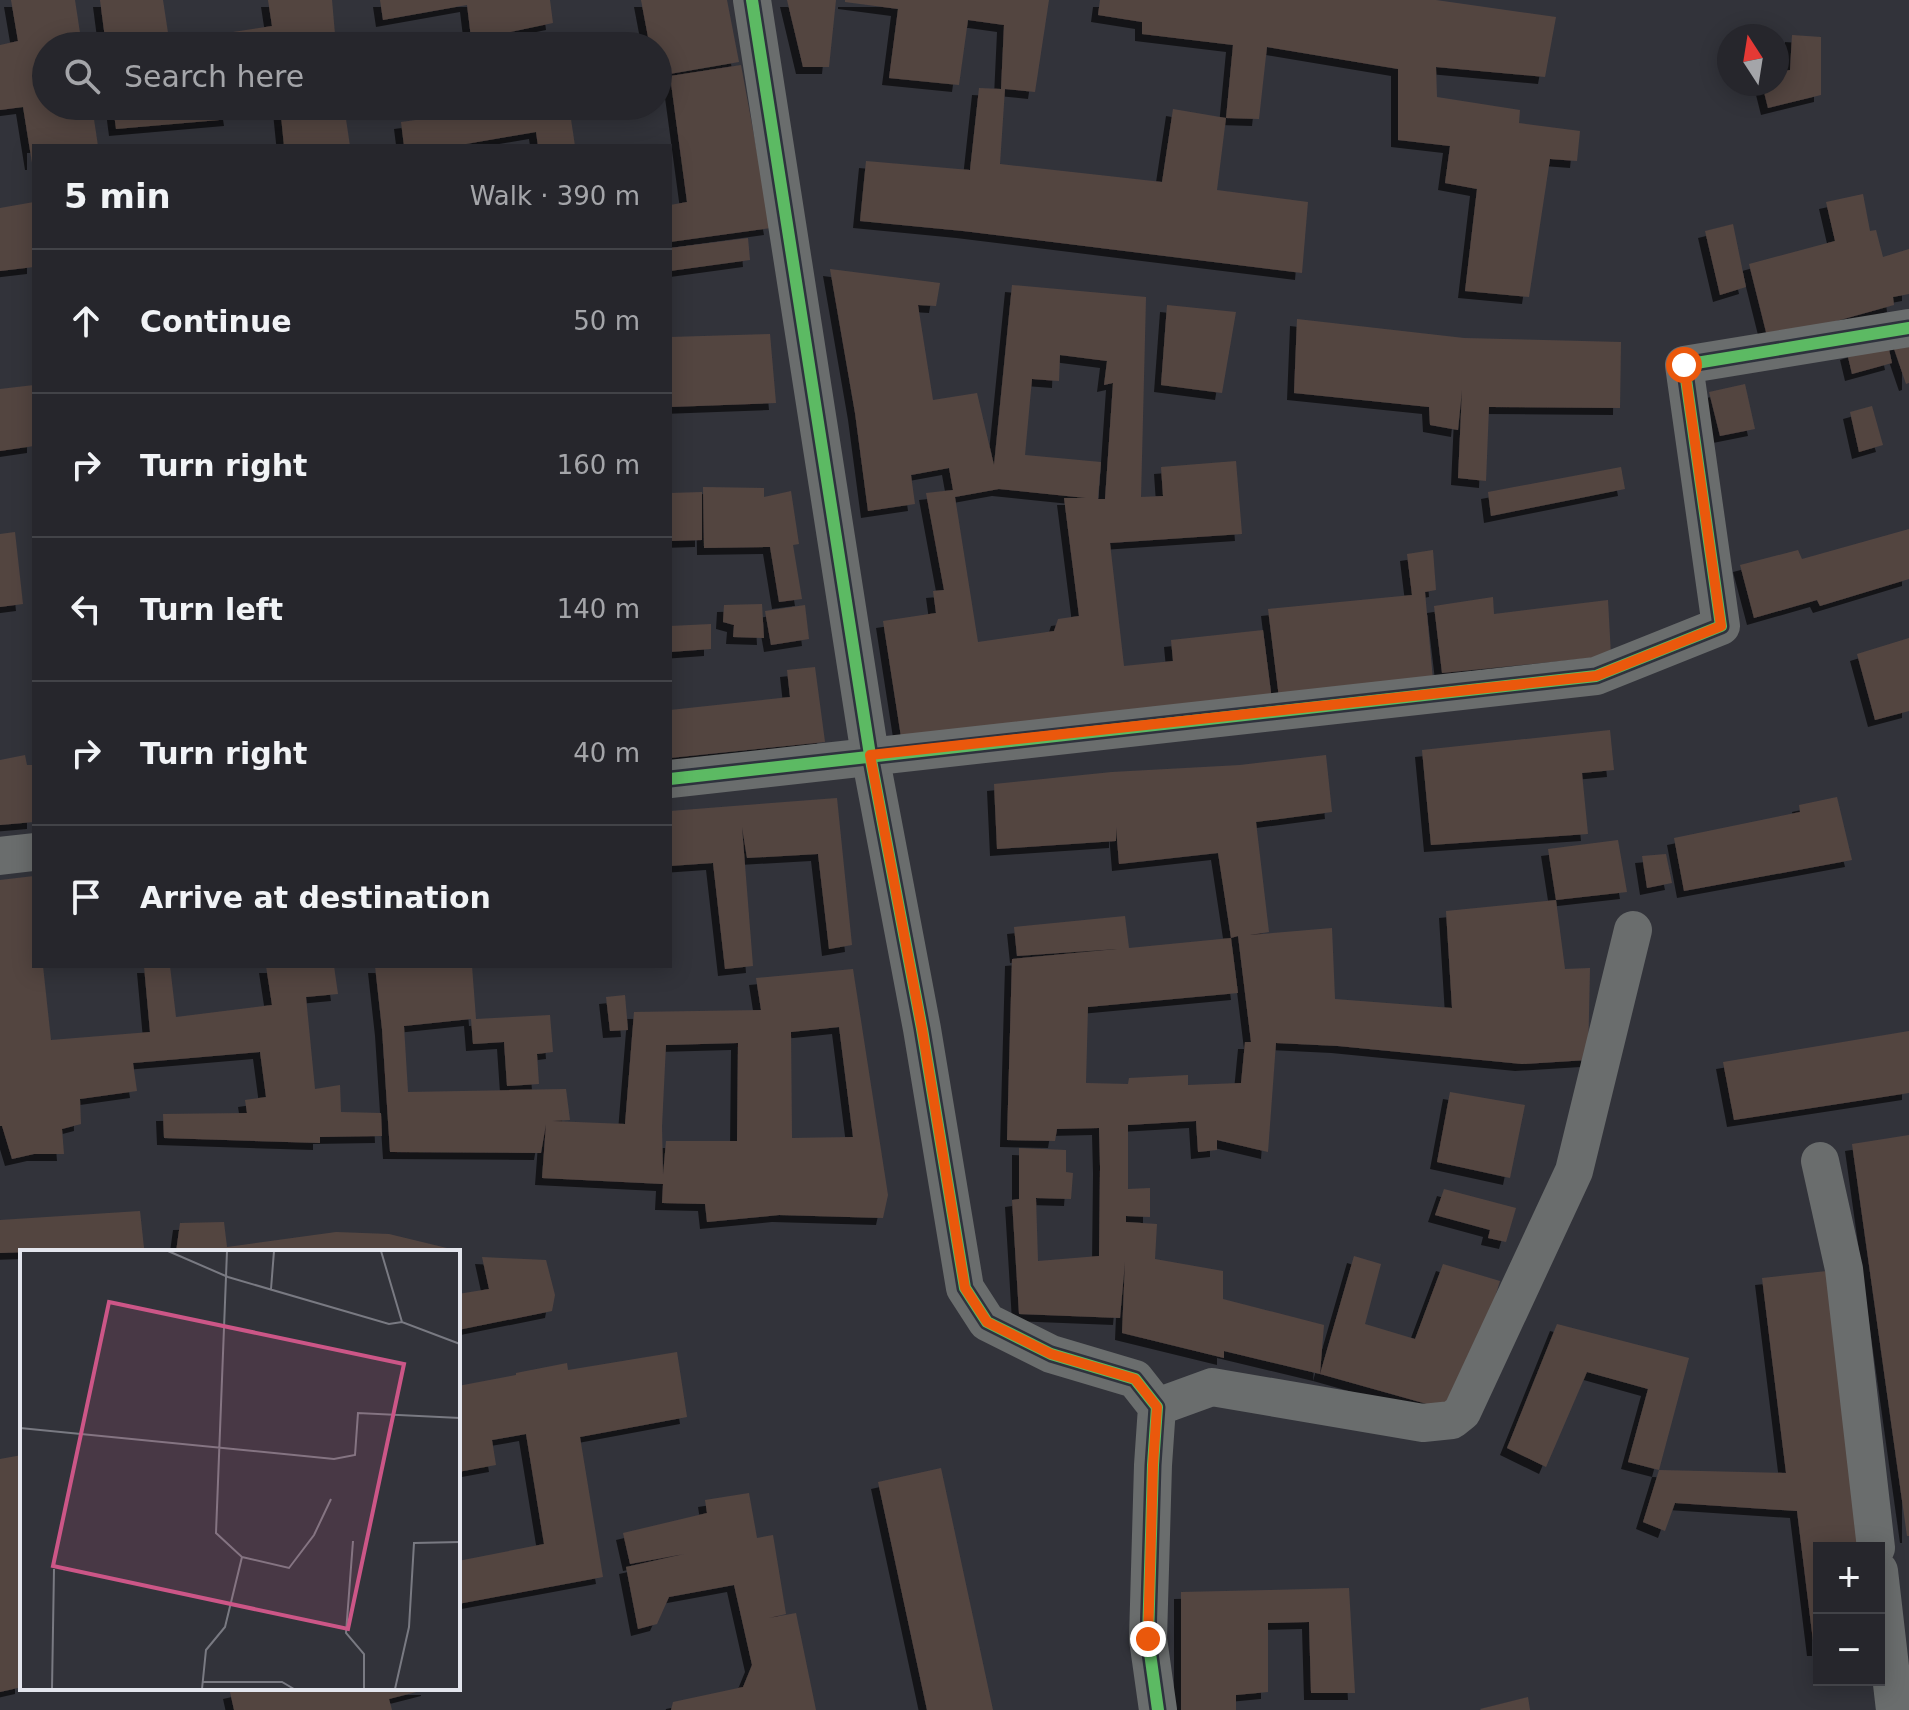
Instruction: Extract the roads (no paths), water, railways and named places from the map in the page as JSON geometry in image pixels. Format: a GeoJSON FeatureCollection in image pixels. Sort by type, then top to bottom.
{"type":"FeatureCollection","features":[{"type":"Feature","properties":{"kind":"street"},"geometry":{"type":"LineString","coordinates":[[752,0],[870,755],[922,1029],[965,1288],[987,1322],[1051,1354],[1135,1379],[1157,1407],[1148,1639],[1158,1710]]}},
{"type":"Feature","properties":{"kind":"street"},"geometry":{"type":"LineString","coordinates":[[672,779],[1596,676],[1721,626],[1684,365],[1909,328]]}},
{"type":"Feature","properties":{"kind":"street"},"geometry":{"type":"LineString","coordinates":[[0,856],[32,852]]}},
{"type":"Feature","properties":{"kind":"street"},"geometry":{"type":"LineString","coordinates":[[1157,1407],[1212,1387],[1423,1423],[1452,1420],[1462,1412],[1574,1171],[1633,930]]}},
{"type":"Feature","properties":{"kind":"street"},"geometry":{"type":"LineString","coordinates":[[1820,1161],[1844,1269],[1875,1542]]}},
{"type":"Feature","properties":{"kind":"street"},"geometry":{"type":"LineString","coordinates":[[1884,1614],[1895,1710]]}}]}
